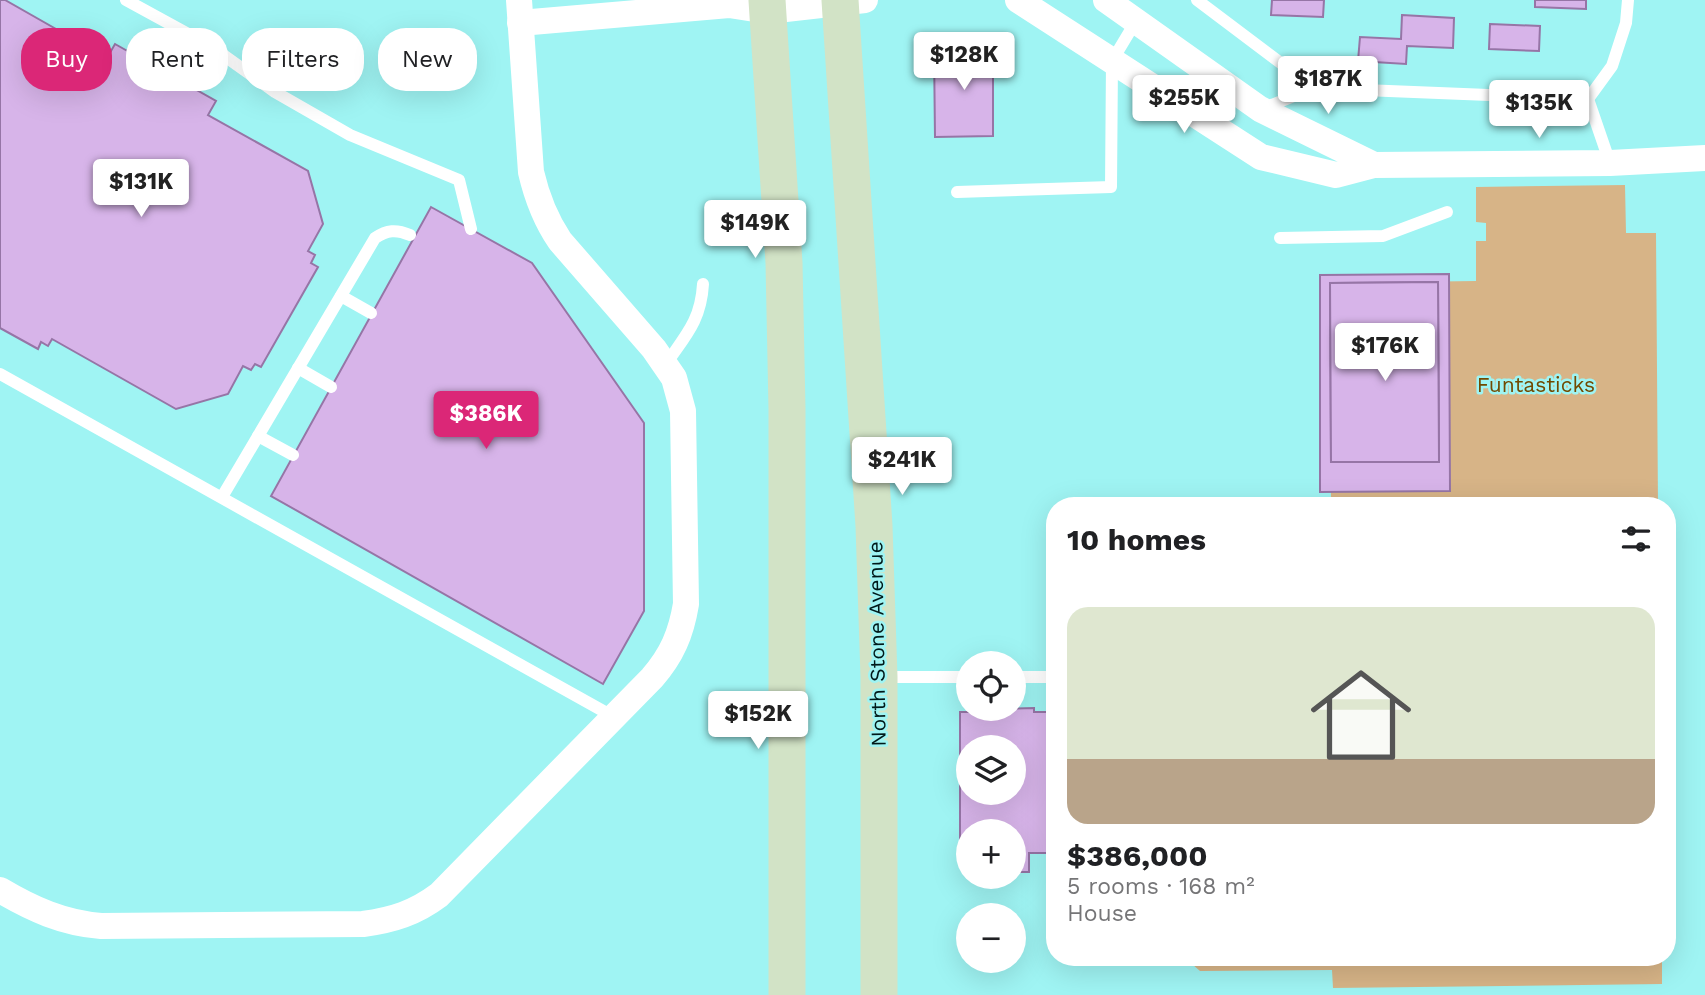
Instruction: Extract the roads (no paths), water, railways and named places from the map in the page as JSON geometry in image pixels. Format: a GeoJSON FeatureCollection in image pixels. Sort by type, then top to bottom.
{"type":"FeatureCollection","features":[{"type":"Feature","properties":{"kind":"main road","name":"North Stone Avenue"},"geometry":{"type":"LineString","coordinates":[[848,1],[880,677],[879,995]]}},
{"type":"Feature","properties":{"kind":"main road"},"geometry":{"type":"LineString","coordinates":[[767,5],[784,263],[788,409],[787,995]]}},
{"type":"Feature","properties":{"kind":"street"},"geometry":{"type":"LineString","coordinates":[[1018,0],[1261,157],[1336,175],[1374,165],[1610,163],[1705,158]]}},
{"type":"Feature","properties":{"kind":"street"},"geometry":{"type":"LineString","coordinates":[[1106,0],[1261,109],[1374,165]]}},
{"type":"Feature","properties":{"kind":"street"},"geometry":{"type":"LineString","coordinates":[[0,890],[50,915],[79,924],[100,926],[363,924],[405,916],[439,895],[614,718],[652,678],[674,648],[682,627],[686,604],[683,411],[674,378],[666,363],[560,241],[546,220],[531,172],[520,11],[848,1]]}},
{"type":"Feature","properties":{"kind":"lane"},"geometry":{"type":"LineString","coordinates":[[126,0],[212,47],[275,92],[350,135],[459,180],[471,229]]}},
{"type":"Feature","properties":{"kind":"lane"},"geometry":{"type":"LineString","coordinates":[[1197,0],[1314,88]]}},
{"type":"Feature","properties":{"kind":"lane"},"geometry":{"type":"LineString","coordinates":[[1588,99],[1612,66],[1626,23],[1628,0]]}},
{"type":"Feature","properties":{"kind":"lane"},"geometry":{"type":"LineString","coordinates":[[957,192],[1111,187],[1112,61],[1136,21]]}},
{"type":"Feature","properties":{"kind":"lane"},"geometry":{"type":"LineString","coordinates":[[1261,109],[1314,88],[1588,99]]}},
{"type":"Feature","properties":{"kind":"lane"},"geometry":{"type":"LineString","coordinates":[[1588,99],[1610,163]]}},
{"type":"Feature","properties":{"kind":"lane"},"geometry":{"type":"LineString","coordinates":[[1280,238],[1383,236],[1447,212]]}},
{"type":"Feature","properties":{"kind":"lane"},"geometry":{"type":"LineString","coordinates":[[222,497],[375,238],[385,232],[399,230],[410,235]]}},
{"type":"Feature","properties":{"kind":"lane"},"geometry":{"type":"LineString","coordinates":[[666,363],[695,324],[703,284]]}},
{"type":"Feature","properties":{"kind":"lane"},"geometry":{"type":"LineString","coordinates":[[341,296],[371,313]]}},
{"type":"Feature","properties":{"kind":"lane"},"geometry":{"type":"LineString","coordinates":[[298,368],[331,387]]}},
{"type":"Feature","properties":{"kind":"lane"},"geometry":{"type":"LineString","coordinates":[[0,374],[614,718]]}},
{"type":"Feature","properties":{"kind":"lane"},"geometry":{"type":"LineString","coordinates":[[258,436],[293,456]]}},
{"type":"Feature","properties":{"kind":"lane"},"geometry":{"type":"LineString","coordinates":[[880,677],[956,677]]}},
{"type":"Feature","properties":{"kind":"lane"},"geometry":{"type":"LineString","coordinates":[[1026,677],[1046,677]]}},
{"type":"Feature","properties":{"kind":"park label","name":"Funtasticks"},"geometry":{"type":"Point","coordinates":[1536,385]}}]}
